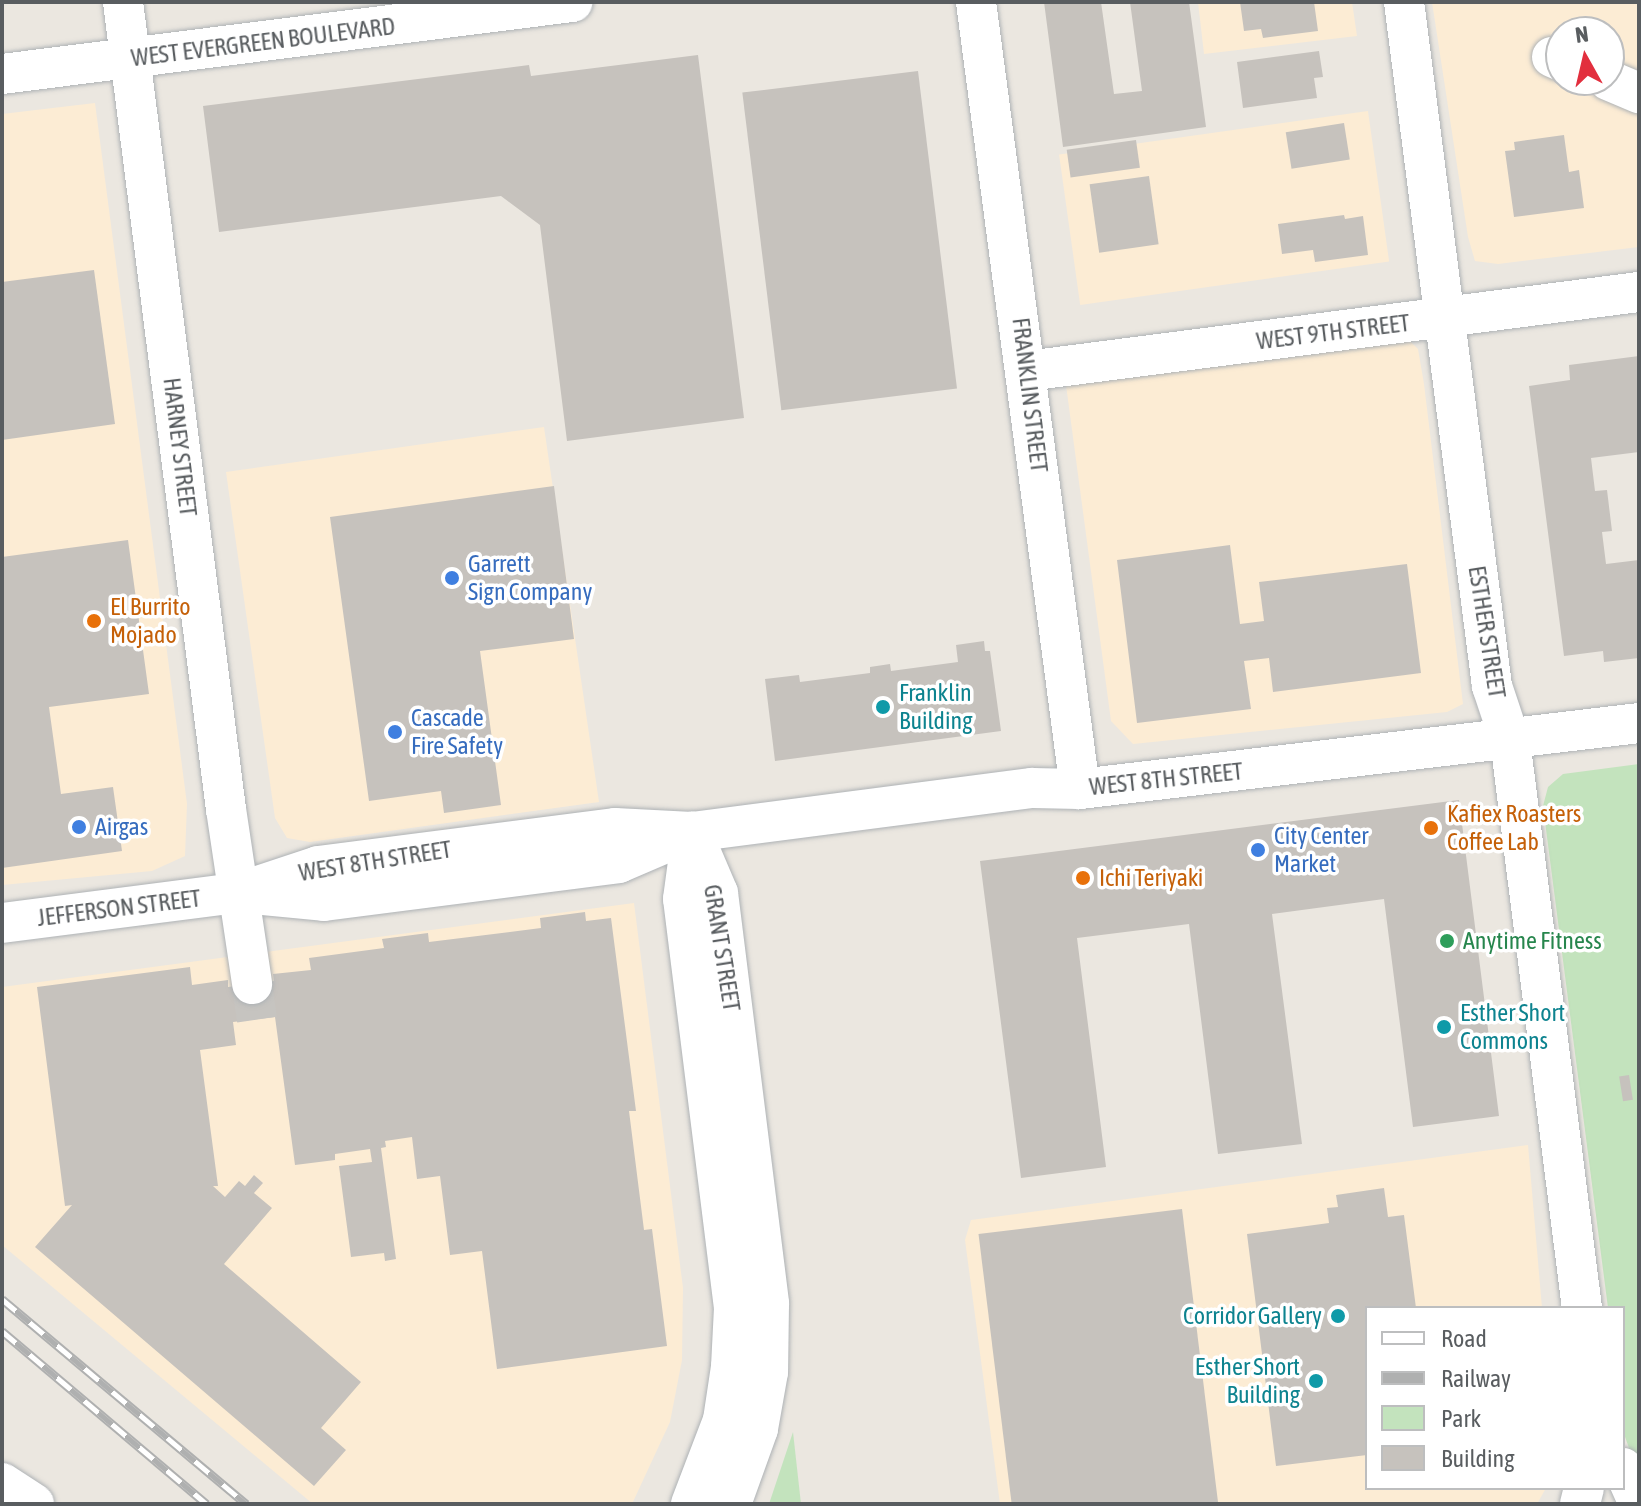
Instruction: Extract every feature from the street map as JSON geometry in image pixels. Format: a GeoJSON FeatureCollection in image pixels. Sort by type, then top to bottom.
{"type":"FeatureCollection","features":[{"type":"Feature","properties":{"kind":"street","name":"HARNEY STREET"},"geometry":{"type":"LineString","coordinates":[[123,2],[237,893],[252,984]]}},
{"type":"Feature","properties":{"kind":"street","name":"FRANKLIN STREET"},"geometry":{"type":"LineString","coordinates":[[976,2],[1080,789]]}},
{"type":"Feature","properties":{"kind":"street","name":"ESTHER STREET"},"geometry":{"type":"LineString","coordinates":[[1404,2],[1492,686],[1510,740],[1582,1306]]}},
{"type":"Feature","properties":{"kind":"street","name":"WEST EVERGREEN BOULEVARD"},"geometry":{"type":"LineString","coordinates":[[2,74],[562,3]]}},
{"type":"Feature","properties":{"kind":"street","name":"WEST 9TH STREET"},"geometry":{"type":"LineString","coordinates":[[1027,371],[1639,292]]}},
{"type":"Feature","properties":{"kind":"street","name":"WEST 8TH STREET"},"geometry":{"type":"LineString","coordinates":[[237,893],[318,866],[615,828],[692,832],[1032,788],[1080,789],[1639,723]]}},
{"type":"Feature","properties":{"kind":"street","name":"GRANT STREET"},"geometry":{"type":"LineString","coordinates":[[691,1504],[723,1420],[734,1308],[683,899],[692,832]]}},
{"type":"Feature","properties":{"kind":"street","name":"GRANT STREET"},"geometry":{"type":"LineString","coordinates":[[692,832],[718,893],[769,1304],[768,1372],[758,1429],[731,1504]]}},
{"type":"Feature","properties":{"kind":"street","name":"JEFFERSON STREET"},"geometry":{"type":"LineString","coordinates":[[2,923],[237,893]]}},
{"type":"Feature","properties":{"kind":"street"},"geometry":{"type":"LineString","coordinates":[[1625,1472],[1639,1504]]}},
{"type":"Feature","properties":{"kind":"street"},"geometry":{"type":"LineString","coordinates":[[2,1483],[34,1504]]}},
{"type":"Feature","properties":{"kind":"shaded area"},"geometry":{"type":"Polygon","coordinates":[[[1198,2],[1352,2],[1357,36],[1204,54],[1198,2]]]}},
{"type":"Feature","properties":{"kind":"shaded area"},"geometry":{"type":"Polygon","coordinates":[[[1432,2],[1639,2],[1639,247],[1498,264],[1475,261],[1468,237],[1432,2]]]}},
{"type":"Feature","properties":{"kind":"shaded area"},"geometry":{"type":"Polygon","coordinates":[[[95,103],[187,804],[185,856],[152,871],[2,885],[2,114],[95,103]]]}},
{"type":"Feature","properties":{"kind":"shaded area"},"geometry":{"type":"Polygon","coordinates":[[[1368,111],[1389,262],[1080,305],[1059,154],[1368,111]]]}},
{"type":"Feature","properties":{"kind":"shaded area"},"geometry":{"type":"Polygon","coordinates":[[[1401,332],[1418,349],[1424,384],[1463,704],[1447,712],[1133,744],[1111,721],[1066,385],[1401,332]]]}},
{"type":"Feature","properties":{"kind":"shaded area"},"geometry":{"type":"Polygon","coordinates":[[[544,427],[599,802],[310,842],[287,838],[275,818],[226,472],[544,427]]]}},
{"type":"Feature","properties":{"kind":"shaded area"},"geometry":{"type":"Polygon","coordinates":[[[634,903],[683,1288],[682,1360],[670,1422],[632,1504],[313,1504],[2,1245],[2,987],[634,903]]]}},
{"type":"Feature","properties":{"kind":"shaded area"},"geometry":{"type":"Polygon","coordinates":[[[1528,1145],[1542,1306],[1365,1306],[1365,1490],[1545,1490],[1537,1504],[1000,1504],[965,1240],[971,1220],[1528,1145]]]}},
{"type":"Feature","properties":{"kind":"green space"},"geometry":{"type":"Polygon","coordinates":[[[1639,764],[1639,1476],[1625,1437],[1625,1306],[1608,1306],[1543,806],[1548,787],[1563,774],[1639,764]]]}},
{"type":"Feature","properties":{"kind":"green space"},"geometry":{"type":"Polygon","coordinates":[[[793,1432],[801,1504],[769,1504],[793,1432]]]}},
{"type":"Feature","properties":{"kind":"building"},"geometry":{"type":"Polygon","coordinates":[[[1044,2],[1101,2],[1114,94],[1142,91],[1130,2],[1189,2],[1206,127],[1063,147],[1044,2]]]}},
{"type":"Feature","properties":{"kind":"building"},"geometry":{"type":"Polygon","coordinates":[[[1240,2],[1314,2],[1318,31],[1263,38],[1261,29],[1244,31],[1240,2]]]}},
{"type":"Feature","properties":{"kind":"building"},"geometry":{"type":"Polygon","coordinates":[[[1319,51],[1323,77],[1314,78],[1317,98],[1243,108],[1237,62],[1319,51]]]}},
{"type":"Feature","properties":{"kind":"building"},"geometry":{"type":"Polygon","coordinates":[[[698,55],[744,418],[567,441],[540,225],[501,196],[219,232],[203,106],[529,65],[531,76],[698,55]]]}},
{"type":"Feature","properties":{"kind":"building"},"geometry":{"type":"Polygon","coordinates":[[[918,71],[957,389],[781,410],[742,93],[918,71]]]}},
{"type":"Feature","properties":{"kind":"building"},"geometry":{"type":"Polygon","coordinates":[[[1344,123],[1350,160],[1292,169],[1286,132],[1344,123]]]}},
{"type":"Feature","properties":{"kind":"building"},"geometry":{"type":"Polygon","coordinates":[[[1564,135],[1569,172],[1579,170],[1584,208],[1514,217],[1505,151],[1515,150],[1514,142],[1564,135]]]}},
{"type":"Feature","properties":{"kind":"building"},"geometry":{"type":"Polygon","coordinates":[[[1136,140],[1140,168],[1071,177],[1067,150],[1136,140]]]}},
{"type":"Feature","properties":{"kind":"building"},"geometry":{"type":"Polygon","coordinates":[[[1149,176],[1159,244],[1099,253],[1090,184],[1149,176]]]}},
{"type":"Feature","properties":{"kind":"building"},"geometry":{"type":"Polygon","coordinates":[[[1344,215],[1345,219],[1363,216],[1368,255],[1315,262],[1313,250],[1282,254],[1278,224],[1344,215]]]}},
{"type":"Feature","properties":{"kind":"building"},"geometry":{"type":"Polygon","coordinates":[[[94,270],[115,424],[2,440],[2,282],[94,270]]]}},
{"type":"Feature","properties":{"kind":"building"},"geometry":{"type":"Polygon","coordinates":[[[1639,356],[1639,452],[1591,458],[1595,491],[1607,490],[1612,531],[1602,532],[1606,564],[1639,560],[1639,658],[1604,662],[1603,651],[1564,656],[1529,386],[1570,380],[1569,365],[1639,356]]]}},
{"type":"Feature","properties":{"kind":"building","name":"Garrett Sign Company"},"geometry":{"type":"Polygon","coordinates":[[[554,486],[574,639],[480,651],[501,805],[444,813],[441,791],[369,801],[330,517],[554,486]]]}},
{"type":"Feature","properties":{"kind":"building"},"geometry":{"type":"Polygon","coordinates":[[[128,540],[149,694],[49,707],[61,794],[113,787],[122,851],[2,868],[2,557],[128,540]]]}},
{"type":"Feature","properties":{"kind":"building"},"geometry":{"type":"Polygon","coordinates":[[[1230,545],[1240,624],[1264,621],[1259,582],[1407,564],[1421,673],[1273,692],[1269,658],[1244,661],[1251,709],[1137,723],[1117,560],[1230,545]]]}},
{"type":"Feature","properties":{"kind":"building","name":"Franklin Building"},"geometry":{"type":"Polygon","coordinates":[[[984,641],[985,651],[990,651],[1001,731],[775,761],[765,679],[799,675],[800,682],[870,673],[870,667],[890,664],[891,671],[958,662],[956,645],[984,641]]]}},
{"type":"Feature","properties":{"kind":"building","name":"Esther Short Commons"},"geometry":{"type":"Polygon","coordinates":[[[1459,800],[1499,1116],[1413,1127],[1384,899],[1272,914],[1302,1144],[1218,1154],[1189,924],[1077,938],[1106,1167],[1021,1178],[980,861],[1459,800]]]}},
{"type":"Feature","properties":{"kind":"building"},"geometry":{"type":"Polygon","coordinates":[[[585,912],[586,921],[611,918],[636,1111],[629,1111],[644,1230],[652,1229],[667,1346],[497,1369],[482,1251],[450,1255],[440,1176],[417,1179],[412,1137],[385,1141],[386,1147],[381,1148],[396,1259],[385,1261],[384,1253],[351,1257],[339,1166],[372,1162],[370,1149],[335,1154],[335,1160],[295,1165],[275,1017],[233,1022],[236,1045],[200,1050],[218,1186],[213,1186],[225,1197],[239,1181],[245,1186],[254,1175],[263,1183],[254,1193],[272,1208],[224,1264],[361,1382],[321,1428],[346,1450],[314,1486],[35,1247],[72,1205],[65,1206],[37,987],[190,967],[192,985],[228,980],[228,987],[274,981],[273,974],[311,970],[309,958],[384,948],[382,939],[428,933],[429,942],[541,928],[540,918],[585,912]]]}},
{"type":"Feature","properties":{"kind":"building"},"geometry":{"type":"Polygon","coordinates":[[[1629,1075],[1633,1100],[1623,1101],[1619,1077],[1629,1075]]]}},
{"type":"Feature","properties":{"kind":"building","name":"Esther Short Building"},"geometry":{"type":"Polygon","coordinates":[[[1384,1188],[1388,1217],[1404,1215],[1416,1306],[1365,1306],[1365,1455],[1276,1466],[1247,1234],[1329,1223],[1327,1208],[1338,1207],[1336,1195],[1384,1188]]]}},
{"type":"Feature","properties":{"kind":"building"},"geometry":{"type":"Polygon","coordinates":[[[1182,1209],[1218,1504],[1012,1504],[979,1234],[1182,1209]]]}},
{"type":"Feature","properties":{"kind":"tunnel"},"geometry":{"type":"LineString","coordinates":[[252,984],[257,1020]]}},
{"type":"Feature","properties":{"kind":"railway"},"geometry":{"type":"LineString","coordinates":[[2,1299],[246,1504]]}},
{"type":"Feature","properties":{"kind":"railway"},"geometry":{"type":"LineString","coordinates":[[2,1331],[207,1504]]}},
{"type":"Feature","properties":{"kind":"place","name":"Garrett Sign Company"},"geometry":{"type":"Point","coordinates":[452,578]}},
{"type":"Feature","properties":{"kind":"place","name":"El Burrito Mojado"},"geometry":{"type":"Point","coordinates":[94,621]}},
{"type":"Feature","properties":{"kind":"place","name":"Franklin Building"},"geometry":{"type":"Point","coordinates":[883,707]}},
{"type":"Feature","properties":{"kind":"place","name":"Cascade Fire Safety"},"geometry":{"type":"Point","coordinates":[395,732]}},
{"type":"Feature","properties":{"kind":"place","name":"Airgas"},"geometry":{"type":"Point","coordinates":[79,827]}},
{"type":"Feature","properties":{"kind":"place","name":"Kafiex Roasters Coffee Lab"},"geometry":{"type":"Point","coordinates":[1431,828]}},
{"type":"Feature","properties":{"kind":"place","name":"City Center Market"},"geometry":{"type":"Point","coordinates":[1258,850]}},
{"type":"Feature","properties":{"kind":"place","name":"Ichi Teriyaki"},"geometry":{"type":"Point","coordinates":[1083,878]}},
{"type":"Feature","properties":{"kind":"place","name":"Anytime Fitness"},"geometry":{"type":"Point","coordinates":[1447,941]}},
{"type":"Feature","properties":{"kind":"place","name":"Esther Short Commons"},"geometry":{"type":"Point","coordinates":[1444,1027]}},
{"type":"Feature","properties":{"kind":"place","name":"Corridor Gallery"},"geometry":{"type":"Point","coordinates":[1338,1316]}},
{"type":"Feature","properties":{"kind":"place","name":"Esther Short Building"},"geometry":{"type":"Point","coordinates":[1316,1381]}}]}
